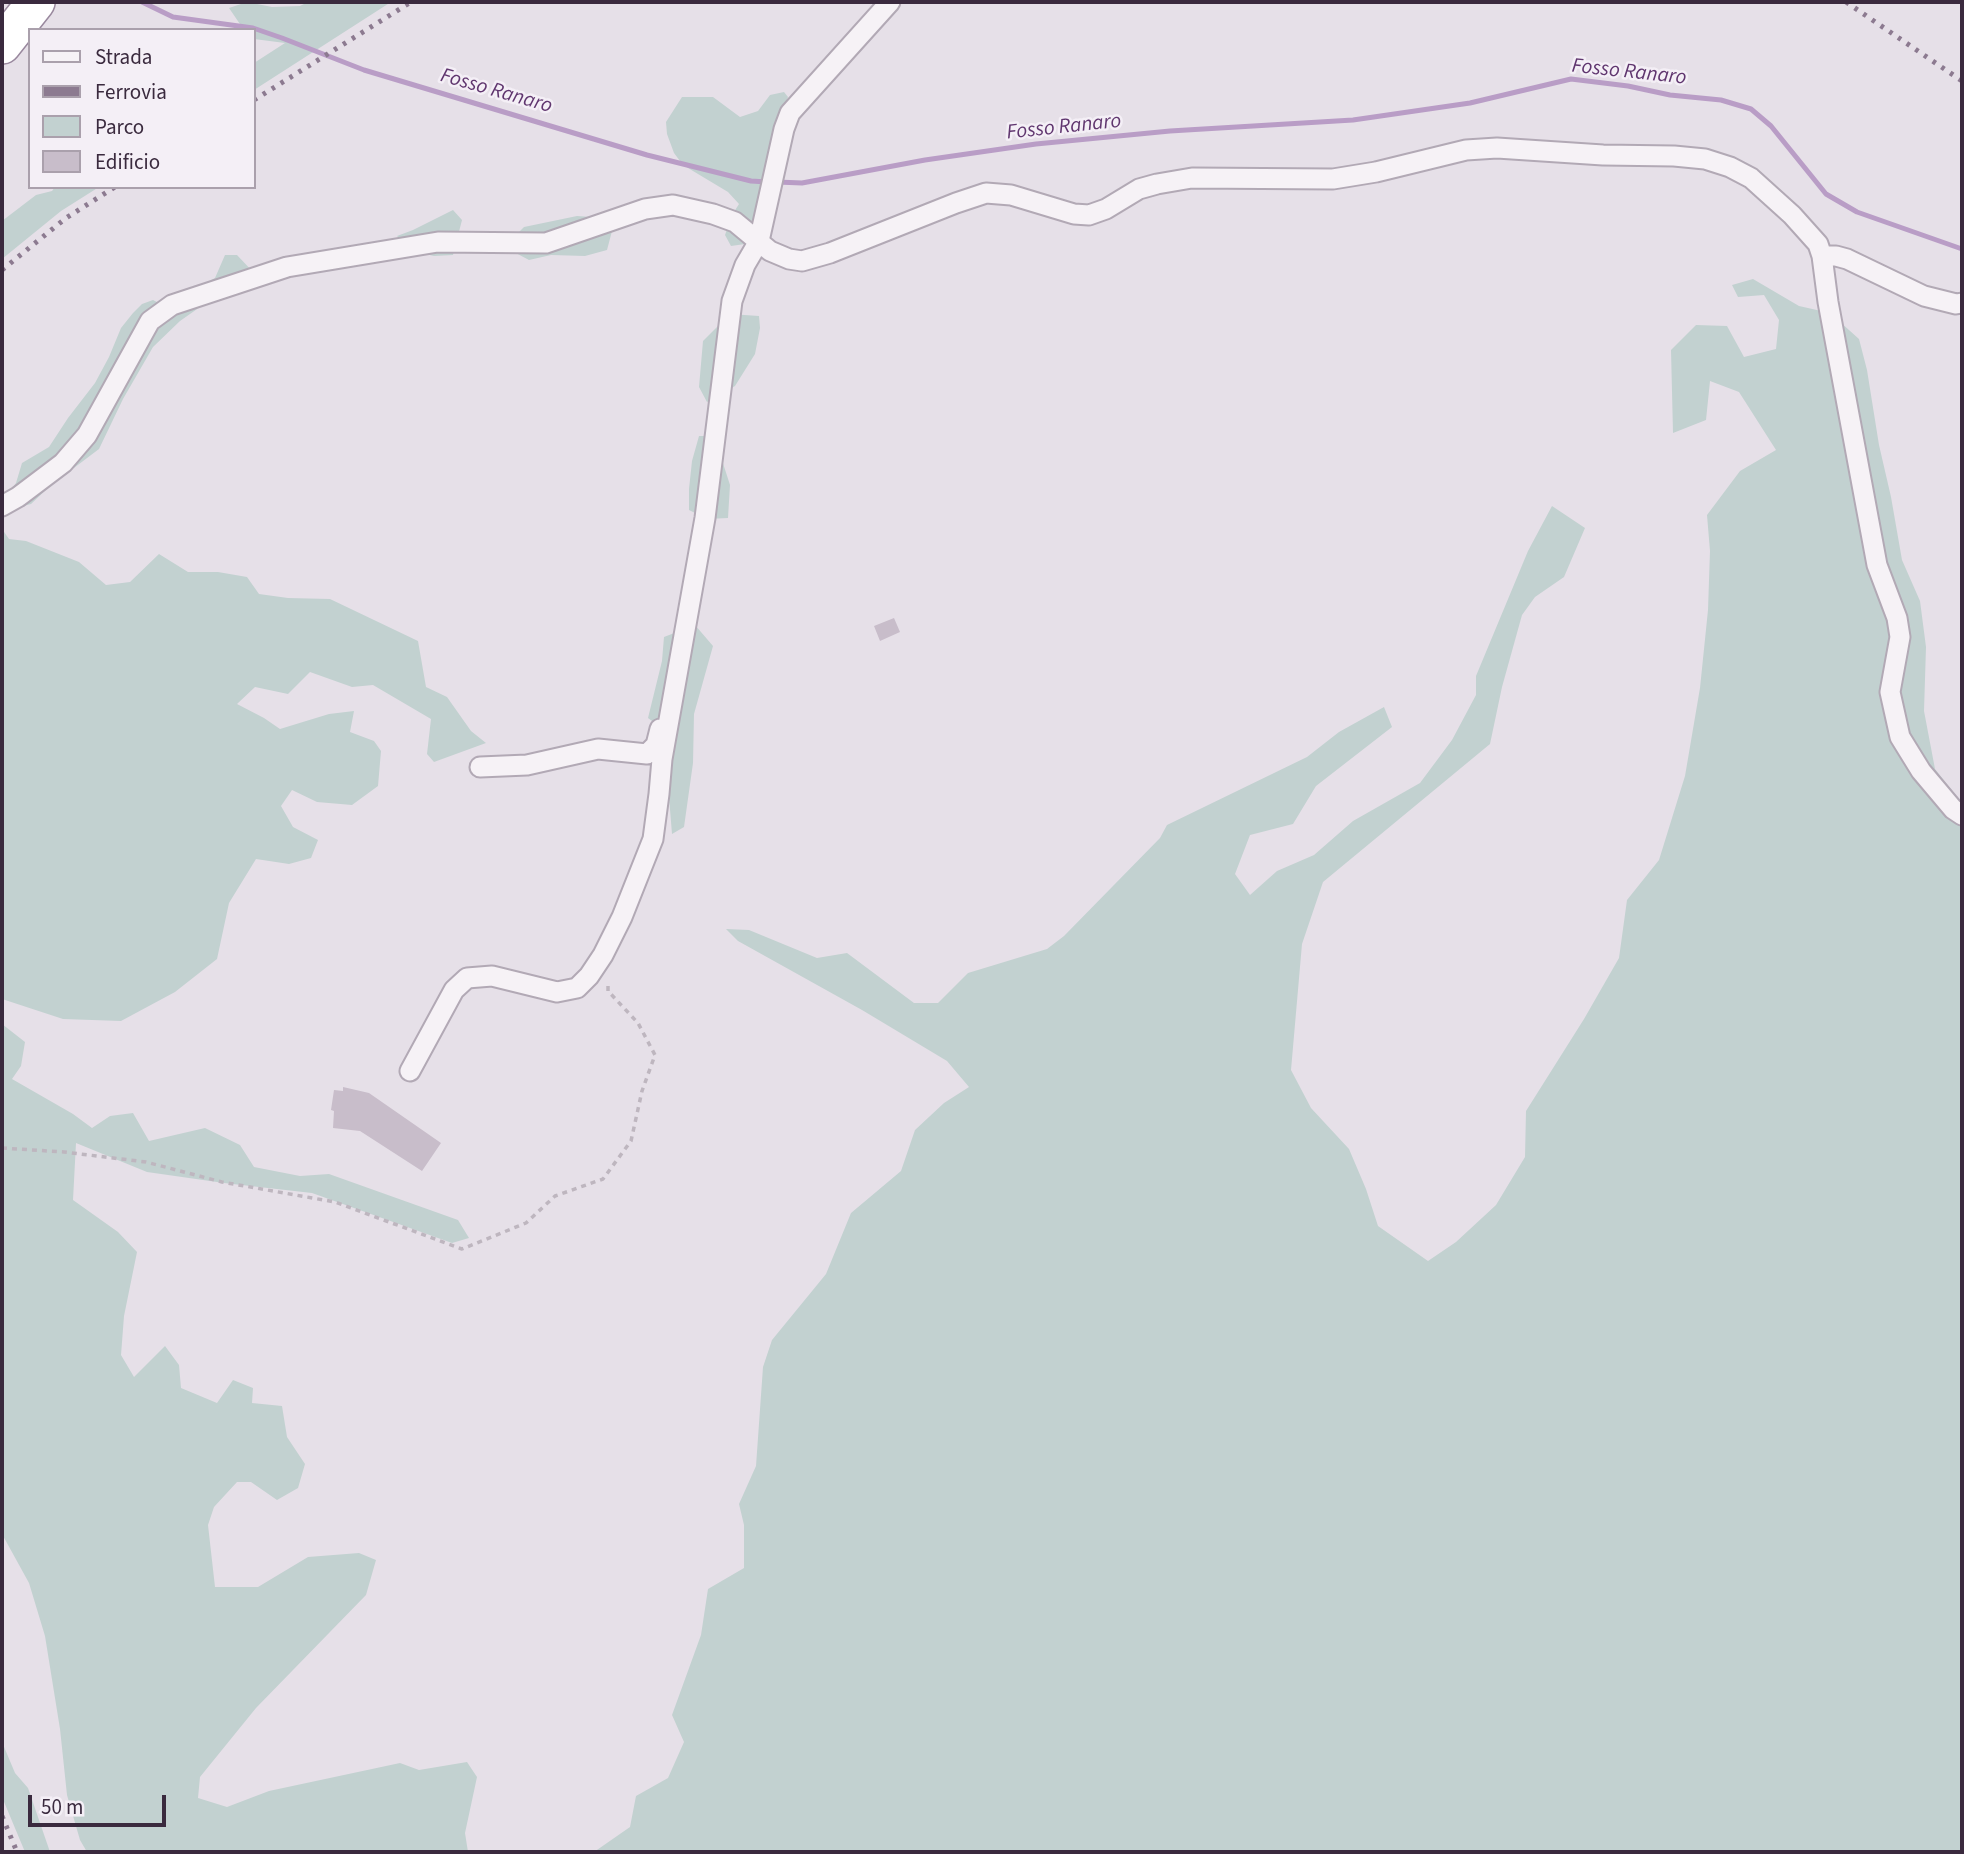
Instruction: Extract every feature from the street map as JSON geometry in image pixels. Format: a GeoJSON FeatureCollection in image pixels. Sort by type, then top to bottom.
{"type":"FeatureCollection","features":[{"type":"Feature","properties":{"kind":"highway"},"geometry":{"type":"LineString","coordinates":[[2,45],[36,2]]}},
{"type":"Feature","properties":{"kind":"street"},"geometry":{"type":"LineString","coordinates":[[410,1071],[454,990],[467,978],[492,976],[557,992],[577,988],[589,976],[610,942],[653,839],[662,759],[705,518],[732,301],[745,265],[759,241],[790,113],[890,2]]}},
{"type":"Feature","properties":{"kind":"street"},"geometry":{"type":"LineString","coordinates":[[2,506],[63,463],[87,435],[150,321],[172,305],[287,267],[438,242],[546,243],[645,209],[673,205],[735,222],[770,251],[802,261],[830,253],[986,193],[1011,195],[1074,214],[1089,215],[1106,209],[1139,189],[1192,178],[1333,179],[1376,172],[1466,150],[1497,148],[1705,159],[1730,167],[1751,178],[1792,215],[1818,244],[1877,565],[1900,637],[1890,692],[1900,737],[1921,771],[1953,809],[1962,815]]}},
{"type":"Feature","properties":{"kind":"street"},"geometry":{"type":"LineString","coordinates":[[1822,256],[1847,259],[1924,296],[1962,303]]}},
{"type":"Feature","properties":{"kind":"street"},"geometry":{"type":"LineString","coordinates":[[480,767],[527,765],[598,749],[647,754],[656,746],[666,703],[673,698]]}},
{"type":"Feature","properties":{"kind":"path"},"geometry":{"type":"LineString","coordinates":[[2,1148],[146,1162],[222,1182],[335,1202],[462,1249],[526,1223],[555,1196],[603,1179],[631,1141],[642,1091],[655,1055],[638,1023],[608,991],[610,942]]}},
{"type":"Feature","properties":{"kind":"green space"},"geometry":{"type":"Polygon","coordinates":[[[247,2],[272,7],[300,6],[308,2],[391,2],[256,89],[256,62],[285,43],[256,39],[256,28],[243,28],[229,8],[247,2]]]}},
{"type":"Feature","properties":{"kind":"green space"},"geometry":{"type":"Polygon","coordinates":[[[784,92],[788,97],[777,127],[753,230],[745,244],[731,246],[725,235],[739,204],[728,192],[683,165],[674,153],[666,122],[682,97],[713,97],[740,117],[758,111],[770,95],[784,92]]]}},
{"type":"Feature","properties":{"kind":"green space"},"geometry":{"type":"Polygon","coordinates":[[[96,189],[61,211],[2,259],[2,221],[36,195],[52,191],[96,189]]]}},
{"type":"Feature","properties":{"kind":"green space"},"geometry":{"type":"Polygon","coordinates":[[[453,210],[462,220],[453,255],[434,256],[421,253],[410,249],[397,236],[413,230],[453,210]]]}},
{"type":"Feature","properties":{"kind":"green space"},"geometry":{"type":"Polygon","coordinates":[[[577,216],[606,218],[612,231],[607,250],[585,256],[551,255],[529,260],[512,251],[516,235],[524,227],[577,216]]]}},
{"type":"Feature","properties":{"kind":"green space"},"geometry":{"type":"Polygon","coordinates":[[[225,255],[237,255],[254,273],[180,321],[153,347],[123,399],[99,449],[31,504],[19,507],[8,494],[16,483],[22,463],[49,447],[95,383],[121,328],[133,313],[142,304],[153,300],[172,310],[200,286],[215,278],[225,255]]]}},
{"type":"Feature","properties":{"kind":"green space"},"geometry":{"type":"Polygon","coordinates":[[[1753,279],[1799,306],[1830,313],[1859,339],[1902,560],[1920,601],[1926,647],[1924,711],[1935,769],[1962,803],[1962,1852],[594,1852],[630,1827],[636,1796],[668,1778],[684,1742],[672,1715],[701,1635],[708,1589],[744,1568],[744,1525],[739,1504],[756,1466],[763,1367],[772,1340],[826,1274],[851,1213],[901,1171],[915,1130],[944,1103],[969,1087],[947,1061],[738,941],[726,929],[749,930],[817,958],[847,953],[914,1003],[938,1003],[968,973],[1047,949],[1064,936],[1160,838],[1167,825],[1307,757],[1339,732],[1384,707],[1392,727],[1316,786],[1293,824],[1250,835],[1235,874],[1250,895],[1277,871],[1314,855],[1353,821],[1420,783],[1452,740],[1476,695],[1476,676],[1528,551],[1552,506],[1585,528],[1564,577],[1535,597],[1522,615],[1490,744],[1323,882],[1302,944],[1291,1070],[1311,1108],[1349,1149],[1378,1226],[1428,1261],[1456,1242],[1496,1205],[1525,1157],[1526,1111],[1619,958],[1627,900],[1659,860],[1685,776],[1700,688],[1708,610],[1710,551],[1707,515],[1740,471],[1776,450],[1739,392],[1710,381],[1706,420],[1673,433],[1671,350],[1696,325],[1727,326],[1744,357],[1776,349],[1779,320],[1764,295],[1738,297],[1732,285],[1753,279]]]}},
{"type":"Feature","properties":{"kind":"green space"},"geometry":{"type":"Polygon","coordinates":[[[730,314],[759,316],[760,328],[755,354],[735,386],[707,402],[699,387],[703,341],[730,314]]]}},
{"type":"Feature","properties":{"kind":"green space"},"geometry":{"type":"Polygon","coordinates":[[[699,436],[717,436],[730,485],[728,518],[707,519],[689,510],[692,461],[699,436]]]}},
{"type":"Feature","properties":{"kind":"green space"},"geometry":{"type":"Polygon","coordinates":[[[2,529],[9,539],[26,541],[79,562],[106,585],[130,582],[159,554],[188,572],[218,572],[247,577],[259,594],[330,599],[418,641],[426,687],[447,697],[471,731],[486,743],[434,762],[427,754],[431,719],[373,685],[352,687],[310,672],[288,694],[255,687],[237,704],[280,729],[329,714],[354,711],[350,732],[374,741],[381,751],[378,786],[352,805],[317,802],[292,790],[281,806],[293,827],[318,840],[311,858],[289,864],[256,859],[229,903],[217,959],[175,992],[121,1021],[63,1019],[2,999],[2,529]]]}},
{"type":"Feature","properties":{"kind":"green space"},"geometry":{"type":"Polygon","coordinates":[[[695,625],[713,646],[694,714],[693,763],[684,827],[672,834],[669,797],[672,759],[664,730],[648,718],[662,661],[664,637],[695,625]]]}},
{"type":"Feature","properties":{"kind":"green space"},"geometry":{"type":"Polygon","coordinates":[[[2,1024],[25,1042],[21,1066],[12,1079],[92,1128],[110,1116],[133,1113],[149,1141],[205,1128],[240,1145],[254,1167],[300,1176],[329,1174],[458,1220],[469,1238],[452,1243],[312,1193],[147,1172],[76,1143],[73,1200],[118,1232],[137,1252],[124,1316],[121,1355],[134,1377],[165,1346],[179,1365],[181,1388],[217,1403],[233,1380],[253,1388],[252,1403],[282,1406],[287,1437],[305,1464],[298,1488],[277,1500],[251,1482],[237,1482],[214,1507],[208,1525],[215,1587],[258,1587],[308,1557],[359,1553],[376,1560],[366,1595],[256,1708],[200,1777],[198,1798],[227,1807],[269,1791],[400,1763],[419,1770],[467,1762],[477,1777],[465,1833],[468,1852],[87,1852],[80,1840],[67,1795],[60,1729],[45,1636],[29,1583],[2,1534],[2,1024]]]}},
{"type":"Feature","properties":{"kind":"green space"},"geometry":{"type":"Polygon","coordinates":[[[2,1742],[15,1773],[28,1788],[50,1852],[25,1852],[2,1797],[2,1742]]]}},
{"type":"Feature","properties":{"kind":"building"},"geometry":{"type":"Polygon","coordinates":[[[894,618],[900,632],[880,641],[874,626],[894,618]]]}},
{"type":"Feature","properties":{"kind":"building"},"geometry":{"type":"Polygon","coordinates":[[[343,1087],[369,1093],[441,1143],[422,1171],[360,1131],[333,1128],[334,1111],[331,1110],[334,1090],[343,1091],[343,1087]]]}},
{"type":"Feature","properties":{"kind":"waterway","name":"Fosso Ranaro"},"geometry":{"type":"LineString","coordinates":[[142,2],[173,17],[253,28]]}},
{"type":"Feature","properties":{"kind":"waterway","name":"Fosso Ranaro"},"geometry":{"type":"LineString","coordinates":[[256,29],[364,70],[647,155],[751,181],[767,182]]}},
{"type":"Feature","properties":{"kind":"waterway","name":"Fosso Ranaro"},"geometry":{"type":"LineString","coordinates":[[777,182],[802,183],[925,160],[1036,144],[1170,131],[1353,120],[1470,103],[1571,79],[1628,86],[1670,95],[1721,100],[1751,109],[1771,126],[1826,194],[1857,212],[1962,249]]}},
{"type":"Feature","properties":{"kind":"railway"},"geometry":{"type":"LineString","coordinates":[[256,99],[411,2]]}},
{"type":"Feature","properties":{"kind":"railway"},"geometry":{"type":"LineString","coordinates":[[1846,2],[1962,81]]}},
{"type":"Feature","properties":{"kind":"railway"},"geometry":{"type":"LineString","coordinates":[[2,270],[66,218],[112,189]]}},
{"type":"Feature","properties":{"kind":"railway"},"geometry":{"type":"LineString","coordinates":[[2,1816],[17,1852]]}}]}
